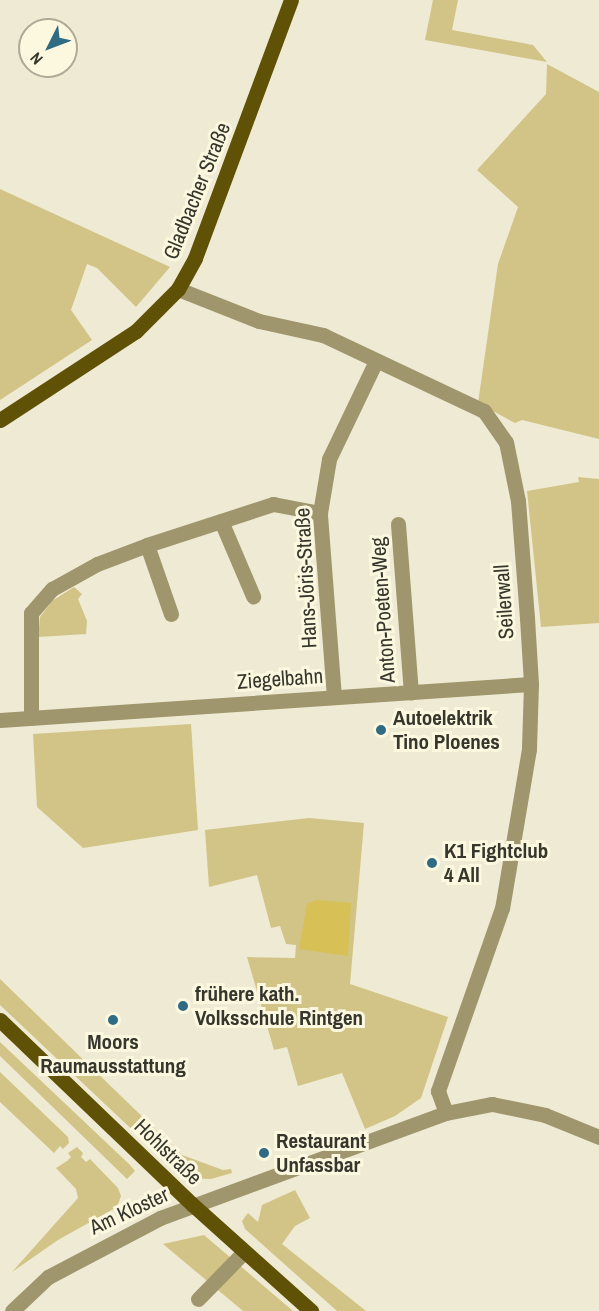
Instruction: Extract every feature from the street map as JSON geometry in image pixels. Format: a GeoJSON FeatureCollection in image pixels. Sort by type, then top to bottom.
{"type":"FeatureCollection","features":[{"type":"Feature","properties":{"kind":"main road","name":"Gladbacher Straße"},"geometry":{"type":"LineString","coordinates":[[0,420],[136,331],[178,289],[195,258],[291,0]]}},
{"type":"Feature","properties":{"kind":"main road","name":"Hohlstraße"},"geometry":{"type":"LineString","coordinates":[[0,1020],[193,1205],[311,1311]]}},
{"type":"Feature","properties":{"kind":"street","name":"Seilerwall"},"geometry":{"type":"LineString","coordinates":[[178,289],[259,321],[323,335],[484,411],[506,442],[518,501],[531,684],[529,749],[502,908],[438,1091],[446,1113]]}},
{"type":"Feature","properties":{"kind":"street","name":"Hans-Jöris-Straße"},"geometry":{"type":"LineString","coordinates":[[334,697],[320,513],[328,459],[376,361]]}},
{"type":"Feature","properties":{"kind":"street"},"geometry":{"type":"LineString","coordinates":[[31,718],[31,613],[51,589],[97,564],[147,545],[273,504],[320,513]]}},
{"type":"Feature","properties":{"kind":"street"},"geometry":{"type":"LineString","coordinates":[[220,521],[253,596]]}},
{"type":"Feature","properties":{"kind":"street","name":"Anton-Poeten-Weg"},"geometry":{"type":"LineString","coordinates":[[398,524],[411,692]]}},
{"type":"Feature","properties":{"kind":"street"},"geometry":{"type":"LineString","coordinates":[[147,545],[171,614]]}},
{"type":"Feature","properties":{"kind":"street","name":"Ziegelbahn"},"geometry":{"type":"LineString","coordinates":[[0,720],[531,684]]}},
{"type":"Feature","properties":{"kind":"street","name":"Am Kloster"},"geometry":{"type":"LineString","coordinates":[[10,1309],[48,1277],[105,1245],[193,1205],[446,1113],[492,1104],[545,1115],[599,1137]]}},
{"type":"Feature","properties":{"kind":"street"},"geometry":{"type":"LineString","coordinates":[[198,1299],[244,1252]]}},
{"type":"Feature","properties":{"kind":"shaded area"},"geometry":{"type":"Polygon","coordinates":[[[433,0],[458,0],[452,30],[533,45],[547,62],[425,40],[433,0]]]}},
{"type":"Feature","properties":{"kind":"shaded area"},"geometry":{"type":"Polygon","coordinates":[[[547,64],[599,92],[599,439],[522,420],[515,423],[478,403],[498,264],[518,207],[477,170],[546,94],[547,64]]]}},
{"type":"Feature","properties":{"kind":"shaded area"},"geometry":{"type":"Polygon","coordinates":[[[0,189],[170,267],[136,307],[97,268],[87,264],[71,310],[92,340],[0,400],[0,189]]]}},
{"type":"Feature","properties":{"kind":"shaded area"},"geometry":{"type":"Polygon","coordinates":[[[578,477],[599,479],[599,623],[541,627],[527,491],[579,482],[578,477]]]}},
{"type":"Feature","properties":{"kind":"shaded area"},"geometry":{"type":"Polygon","coordinates":[[[74,587],[82,594],[78,599],[87,621],[86,634],[38,637],[40,617],[52,601],[74,587]]]}},
{"type":"Feature","properties":{"kind":"shaded area"},"geometry":{"type":"Polygon","coordinates":[[[191,724],[198,830],[83,848],[37,807],[33,734],[191,724]]]}},
{"type":"Feature","properties":{"kind":"shaded area"},"geometry":{"type":"Polygon","coordinates":[[[309,818],[364,823],[350,984],[448,1017],[421,1098],[395,1116],[365,1129],[342,1073],[298,1086],[287,1047],[274,1050],[247,957],[295,958],[296,945],[286,944],[280,926],[271,928],[257,875],[209,887],[205,830],[309,818]]]}},
{"type":"Feature","properties":{"kind":"shaded area"},"geometry":{"type":"Polygon","coordinates":[[[316,900],[351,903],[348,956],[299,949],[307,904],[316,900]]]}},
{"type":"Feature","properties":{"kind":"shaded area"},"geometry":{"type":"Polygon","coordinates":[[[0,979],[182,1155],[223,1170],[231,1169],[232,1173],[211,1179],[186,1178],[0,1005],[0,979]]]}},
{"type":"Feature","properties":{"kind":"shaded area"},"geometry":{"type":"Polygon","coordinates":[[[0,1042],[129,1164],[135,1171],[127,1179],[0,1056],[0,1042]]]}},
{"type":"Feature","properties":{"kind":"shaded area"},"geometry":{"type":"Polygon","coordinates":[[[0,1072],[68,1137],[69,1143],[63,1149],[60,1146],[54,1153],[0,1102],[0,1072]]]}},
{"type":"Feature","properties":{"kind":"shaded area"},"geometry":{"type":"Polygon","coordinates":[[[77,1147],[83,1153],[81,1157],[86,1162],[90,1159],[118,1188],[121,1196],[117,1207],[58,1240],[12,1272],[78,1198],[76,1189],[56,1168],[71,1157],[68,1153],[77,1147]]]}},
{"type":"Feature","properties":{"kind":"shaded area"},"geometry":{"type":"Polygon","coordinates":[[[295,1190],[310,1218],[295,1226],[282,1244],[366,1311],[337,1311],[245,1229],[242,1221],[248,1213],[258,1222],[262,1205],[295,1190]]]}},
{"type":"Feature","properties":{"kind":"shaded area"},"geometry":{"type":"Polygon","coordinates":[[[204,1235],[293,1311],[243,1311],[163,1244],[204,1235]]]}},
{"type":"Feature","properties":{"kind":"place","name":"Autoelektrik Tino Ploenes"},"geometry":{"type":"Point","coordinates":[381,730]}},
{"type":"Feature","properties":{"kind":"place","name":"K1 Fightclub 4 All"},"geometry":{"type":"Point","coordinates":[432,863]}},
{"type":"Feature","properties":{"kind":"place","name":"frühere kath. Volksschule Rintgen"},"geometry":{"type":"Point","coordinates":[183,1006]}},
{"type":"Feature","properties":{"kind":"place","name":"Moors Raumausstattung"},"geometry":{"type":"Point","coordinates":[113,1020]}},
{"type":"Feature","properties":{"kind":"place","name":"Restaurant Unfassbar"},"geometry":{"type":"Point","coordinates":[264,1153]}}]}
